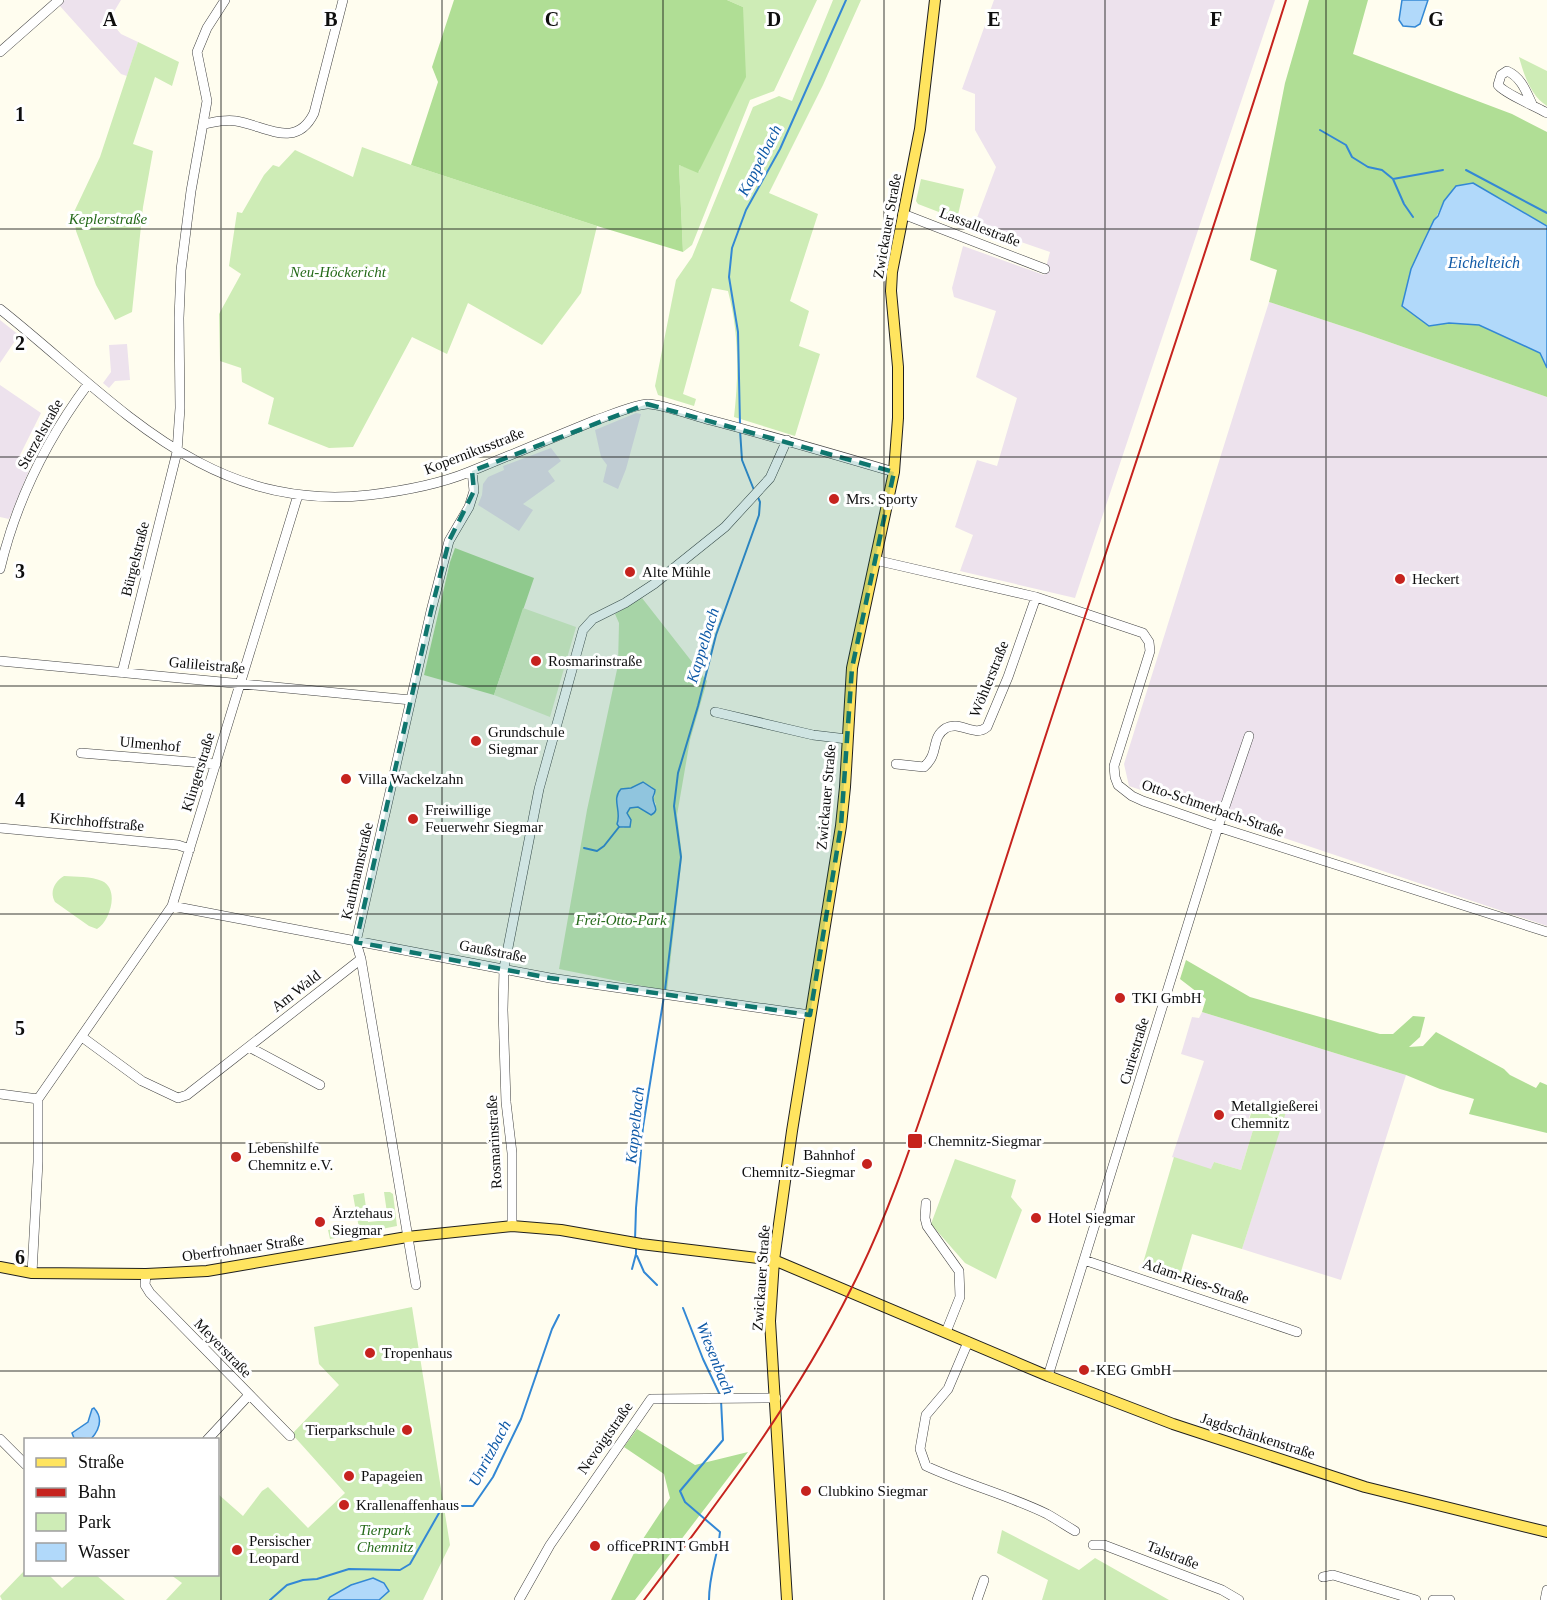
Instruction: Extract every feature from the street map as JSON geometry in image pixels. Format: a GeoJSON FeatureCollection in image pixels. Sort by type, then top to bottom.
{"type":"FeatureCollection","features":[{"type":"Feature","properties":{"kind":"main road","name":"Zwickauer Straße"},"geometry":{"type":"LineString","coordinates":[[787,1600],[770,1322],[774,1260],[790,1138],[841,826],[846,787],[852,668],[894,472],[898,388],[891,272],[920,129],[935,0]]}},
{"type":"Feature","properties":{"kind":"main road","name":"Oberfrohnaer Straße"},"geometry":{"type":"LineString","coordinates":[[0,1267],[32,1274],[146,1274],[207,1271],[407,1237],[512,1226],[561,1230],[637,1244],[774,1260]]}},
{"type":"Feature","properties":{"kind":"main road","name":"Jagdschänkenstraße"},"geometry":{"type":"LineString","coordinates":[[774,1260],[1048,1376],[1173,1424],[1345,1481],[1547,1532]]}},
{"type":"Feature","properties":{"kind":"street"},"geometry":{"type":"LineString","coordinates":[[0,52],[59,0]]}},
{"type":"Feature","properties":{"kind":"street"},"geometry":{"type":"LineString","coordinates":[[177,452],[180,408],[180,281],[188,212],[207,97],[196,52],[207,28],[225,0]]}},
{"type":"Feature","properties":{"kind":"street"},"geometry":{"type":"LineString","coordinates":[[204,124],[233,120],[285,134],[301,130],[306,126],[315,113],[343,0]]}},
{"type":"Feature","properties":{"kind":"street"},"geometry":{"type":"LineString","coordinates":[[1532,104],[1547,113]]}},
{"type":"Feature","properties":{"kind":"street","name":"Lassallestraße"},"geometry":{"type":"LineString","coordinates":[[903,214],[1046,268]]}},
{"type":"Feature","properties":{"kind":"street","name":"Kopernikusstraße"},"geometry":{"type":"LineString","coordinates":[[0,309],[88,384],[177,452],[243,483],[298,495],[347,497],[422,487],[472,471],[615,413],[647,404],[787,440],[894,472]]}},
{"type":"Feature","properties":{"kind":"street","name":"Sterzelstraße"},"geometry":{"type":"LineString","coordinates":[[0,569],[13,526],[44,452],[68,410],[88,384]]}},
{"type":"Feature","properties":{"kind":"street","name":"Rosmarinstraße"},"geometry":{"type":"LineString","coordinates":[[512,1226],[512,1153],[506,1102],[503,1010],[504,968],[539,789],[583,630],[594,619],[675,569],[726,527],[770,478],[787,440]]}},
{"type":"Feature","properties":{"kind":"street","name":"Bürgelstraße"},"geometry":{"type":"LineString","coordinates":[[122,672],[177,452]]}},
{"type":"Feature","properties":{"kind":"street","name":"Kaufmannstraße"},"geometry":{"type":"LineString","coordinates":[[416,1285],[361,959],[356,942],[449,541],[469,507],[474,491],[472,471]]}},
{"type":"Feature","properties":{"kind":"street","name":"Klingerstraße"},"geometry":{"type":"LineString","coordinates":[[38,1099],[172,906],[242,684],[298,495]]}},
{"type":"Feature","properties":{"kind":"street","name":"Otto-Schmerbach-Straße"},"geometry":{"type":"LineString","coordinates":[[875,560],[1036,597],[1133,630],[1146,637],[1150,651],[1116,757],[1115,777],[1118,785],[1132,796],[1218,827],[1547,932]]}},
{"type":"Feature","properties":{"kind":"street","name":"Wöhlerstraße"},"geometry":{"type":"LineString","coordinates":[[896,764],[924,767],[931,762],[935,754],[937,737],[947,727],[953,725],[978,732],[987,728],[1008,677],[1036,597]]}},
{"type":"Feature","properties":{"kind":"street","name":"Galileistraße"},"geometry":{"type":"LineString","coordinates":[[0,662],[411,700]]}},
{"type":"Feature","properties":{"kind":"street"},"geometry":{"type":"LineString","coordinates":[[714,712],[813,735],[847,740]]}},
{"type":"Feature","properties":{"kind":"street","name":"Curiestraße"},"geometry":{"type":"LineString","coordinates":[[1048,1376],[1218,827],[1249,736]]}},
{"type":"Feature","properties":{"kind":"street","name":"Ulmenhof"},"geometry":{"type":"LineString","coordinates":[[81,753],[216,764]]}},
{"type":"Feature","properties":{"kind":"street","name":"Kirchhoffstraße"},"geometry":{"type":"LineString","coordinates":[[0,828],[178,845],[190,849]]}},
{"type":"Feature","properties":{"kind":"street","name":"Gaußstraße"},"geometry":{"type":"LineString","coordinates":[[172,906],[555,978],[810,1015]]}},
{"type":"Feature","properties":{"kind":"street","name":"Am Wald"},"geometry":{"type":"LineString","coordinates":[[82,1037],[142,1081],[174,1097],[187,1095],[361,959]]}},
{"type":"Feature","properties":{"kind":"street"},"geometry":{"type":"LineString","coordinates":[[249,1047],[320,1085]]}},
{"type":"Feature","properties":{"kind":"street"},"geometry":{"type":"LineString","coordinates":[[0,1094],[38,1099],[38,1162],[32,1274]]}},
{"type":"Feature","properties":{"kind":"street"},"geometry":{"type":"LineString","coordinates":[[926,1203],[927,1226],[959,1270],[960,1297],[946,1332]]}},
{"type":"Feature","properties":{"kind":"street","name":"Adam-Ries-Straße"},"geometry":{"type":"LineString","coordinates":[[1084,1260],[1298,1332]]}},
{"type":"Feature","properties":{"kind":"street","name":"Meyerstraße"},"geometry":{"type":"LineString","coordinates":[[146,1274],[145,1285],[150,1293],[248,1396],[290,1436]]}},
{"type":"Feature","properties":{"kind":"street"},"geometry":{"type":"LineString","coordinates":[[968,1342],[948,1389],[926,1415],[920,1449],[926,1466],[1047,1514],[1075,1531]]}},
{"type":"Feature","properties":{"kind":"street"},"geometry":{"type":"LineString","coordinates":[[209,1438],[248,1396]]}},
{"type":"Feature","properties":{"kind":"street","name":"Nevoigtstraße"},"geometry":{"type":"LineString","coordinates":[[519,1600],[550,1545],[651,1399],[776,1398]]}},
{"type":"Feature","properties":{"kind":"street"},"geometry":{"type":"LineString","coordinates":[[0,1439],[24,1463]]}},
{"type":"Feature","properties":{"kind":"street","name":"Talstraße"},"geometry":{"type":"LineString","coordinates":[[1093,1545],[1104,1545],[1222,1590],[1239,1600]]}},
{"type":"Feature","properties":{"kind":"street"},"geometry":{"type":"LineString","coordinates":[[1323,1577],[1333,1575],[1416,1600]]}},
{"type":"Feature","properties":{"kind":"street"},"geometry":{"type":"LineString","coordinates":[[978,1600],[984,1580]]}},
{"type":"Feature","properties":{"kind":"street"},"geometry":{"type":"LineString","coordinates":[[1545,1600],[1547,1590]]}},
{"type":"Feature","properties":{"kind":"street"},"geometry":{"type":"LineString","coordinates":[[1433,1600],[1450,1600]]}},
{"type":"Feature","properties":{"kind":"highlighted area"},"geometry":{"type":"Polygon","coordinates":[[[647,404],[894,472],[852,668],[841,826],[810,1015],[550,978],[356,942],[449,541],[474,491],[472,471],[647,404]]]}},
{"type":"Feature","properties":{"kind":"shaded area"},"geometry":{"type":"Polygon","coordinates":[[[65,0],[121,0],[109,20],[121,34],[138,42],[127,76],[121,74],[59,5],[65,0]]]}},
{"type":"Feature","properties":{"kind":"shaded area"},"geometry":{"type":"Polygon","coordinates":[[[994,0],[1275,0],[1075,598],[960,571],[973,535],[955,527],[977,460],[997,466],[1017,398],[976,377],[996,311],[954,297],[952,288],[963,246],[1044,275],[1050,252],[974,226],[996,167],[975,130],[975,94],[962,89],[994,0]]]}},
{"type":"Feature","properties":{"kind":"shaded area"},"geometry":{"type":"Polygon","coordinates":[[[1269,302],[1547,397],[1547,926],[1129,786],[1124,764],[1269,302]]]}},
{"type":"Feature","properties":{"kind":"shaded area"},"geometry":{"type":"Polygon","coordinates":[[[0,320],[19,335],[0,363],[0,320]]]}},
{"type":"Feature","properties":{"kind":"shaded area"},"geometry":{"type":"Polygon","coordinates":[[[127,344],[130,380],[115,381],[109,388],[103,383],[111,372],[109,345],[127,344]]]}},
{"type":"Feature","properties":{"kind":"shaded area"},"geometry":{"type":"Polygon","coordinates":[[[0,385],[41,413],[19,457],[32,463],[9,519],[0,517],[0,385]]]}},
{"type":"Feature","properties":{"kind":"shaded area"},"geometry":{"type":"Polygon","coordinates":[[[636,413],[641,414],[618,489],[603,482],[607,465],[601,457],[595,430],[636,413]]]}},
{"type":"Feature","properties":{"kind":"shaded area"},"geometry":{"type":"Polygon","coordinates":[[[551,448],[561,461],[548,471],[555,481],[523,504],[533,510],[519,531],[478,505],[483,484],[488,477],[504,470],[503,466],[551,448]]]}},
{"type":"Feature","properties":{"kind":"shaded area"},"geometry":{"type":"Polygon","coordinates":[[[1202,1012],[1406,1075],[1341,1280],[1242,1249],[1285,1112],[1254,1102],[1246,1127],[1253,1130],[1241,1170],[1214,1162],[1211,1170],[1172,1157],[1204,1061],[1181,1054],[1192,1017],[1199,1018],[1202,1012]]]}},
{"type":"Feature","properties":{"kind":"green space"},"geometry":{"type":"Polygon","coordinates":[[[454,0],[727,0],[743,7],[746,77],[698,173],[679,165],[683,252],[411,165],[438,82],[432,67],[454,0]]]}},
{"type":"Feature","properties":{"kind":"green space"},"geometry":{"type":"Polygon","coordinates":[[[727,0],[817,0],[774,91],[750,100],[692,245],[683,252],[679,165],[699,172],[743,7],[727,0]]]}},
{"type":"Feature","properties":{"kind":"green space"},"geometry":{"type":"Polygon","coordinates":[[[833,0],[861,0],[823,85],[769,193],[818,214],[790,301],[809,311],[799,346],[820,354],[795,436],[734,417],[737,354],[728,291],[712,288],[683,394],[696,399],[694,406],[658,395],[655,386],[676,280],[692,257],[753,107],[779,96],[792,101],[833,0]]]}},
{"type":"Feature","properties":{"kind":"green space"},"geometry":{"type":"Polygon","coordinates":[[[1309,0],[1368,0],[1353,54],[1512,114],[1547,132],[1547,226],[1498,197],[1444,201],[1411,269],[1429,326],[1449,323],[1479,325],[1541,353],[1547,368],[1547,397],[1269,302],[1277,270],[1250,260],[1285,83],[1309,0]]]}},
{"type":"Feature","properties":{"kind":"green space","name":"Keplerstraße"},"geometry":{"type":"Polygon","coordinates":[[[138,42],[179,62],[172,86],[155,77],[133,144],[153,151],[143,207],[132,312],[115,320],[96,285],[76,231],[74,212],[100,157],[138,42]]]}},
{"type":"Feature","properties":{"kind":"green space"},"geometry":{"type":"Polygon","coordinates":[[[1519,57],[1547,71],[1547,106],[1532,91],[1519,57]]]}},
{"type":"Feature","properties":{"kind":"green space","name":"Neu-Höckericht"},"geometry":{"type":"Polygon","coordinates":[[[362,147],[597,226],[581,293],[542,345],[468,303],[447,354],[412,337],[353,447],[329,448],[268,424],[274,398],[242,382],[241,368],[220,361],[219,314],[241,274],[229,266],[237,212],[242,213],[264,175],[273,165],[279,167],[295,150],[353,177],[362,147]]]}},
{"type":"Feature","properties":{"kind":"green space"},"geometry":{"type":"Polygon","coordinates":[[[921,179],[964,189],[957,219],[918,204],[916,201],[921,179]]]}},
{"type":"Feature","properties":{"kind":"green space"},"geometry":{"type":"Polygon","coordinates":[[[455,548],[534,578],[494,695],[424,675],[455,548]]]}},
{"type":"Feature","properties":{"kind":"green space","name":"Frei-Otto-Park"},"geometry":{"type":"Polygon","coordinates":[[[642,598],[707,681],[690,740],[677,815],[682,856],[667,991],[559,969],[587,810],[618,665],[619,623],[615,614],[642,598]],[[643,782],[631,788],[621,789],[617,793],[619,827],[624,828],[630,818],[627,813],[630,808],[638,807],[651,815],[656,804],[652,787],[643,782]]]}},
{"type":"Feature","properties":{"kind":"green space","name":"Rosmarinstraße"},"geometry":{"type":"Polygon","coordinates":[[[523,608],[576,627],[550,717],[494,695],[523,608]]]}},
{"type":"Feature","properties":{"kind":"green space"},"geometry":{"type":"Polygon","coordinates":[[[64,876],[93,878],[102,881],[111,891],[109,912],[97,929],[89,926],[55,902],[54,887],[64,876]]]}},
{"type":"Feature","properties":{"kind":"green space"},"geometry":{"type":"Polygon","coordinates":[[[1186,960],[1250,997],[1380,1034],[1393,1034],[1413,1016],[1425,1017],[1420,1037],[1409,1047],[1423,1046],[1436,1032],[1536,1088],[1540,1082],[1547,1085],[1547,1133],[1469,1114],[1474,1099],[1440,1089],[1406,1075],[1202,1012],[1206,999],[1180,979],[1186,960]]]}},
{"type":"Feature","properties":{"kind":"green space"},"geometry":{"type":"Polygon","coordinates":[[[1254,1102],[1286,1112],[1242,1249],[1192,1234],[1178,1282],[1141,1270],[1174,1157],[1211,1169],[1214,1162],[1241,1170],[1253,1130],[1247,1128],[1254,1102]]]}},
{"type":"Feature","properties":{"kind":"green space"},"geometry":{"type":"Polygon","coordinates":[[[955,1159],[1016,1180],[1011,1197],[1022,1210],[996,1279],[965,1263],[931,1224],[955,1159]]]}},
{"type":"Feature","properties":{"kind":"green space"},"geometry":{"type":"Polygon","coordinates":[[[384,1192],[393,1194],[397,1226],[330,1239],[328,1230],[359,1228],[353,1195],[364,1193],[368,1222],[388,1220],[384,1192]]]}},
{"type":"Feature","properties":{"kind":"green space","name":"Tierpark Chemnitz"},"geometry":{"type":"Polygon","coordinates":[[[412,1307],[450,1545],[423,1600],[166,1600],[182,1583],[172,1576],[219,1576],[219,1495],[243,1516],[262,1491],[268,1487],[308,1528],[345,1493],[292,1434],[339,1385],[319,1364],[314,1327],[412,1307]]]}},
{"type":"Feature","properties":{"kind":"green space"},"geometry":{"type":"Polygon","coordinates":[[[637,1429],[695,1465],[748,1452],[635,1600],[611,1600],[635,1551],[670,1498],[664,1474],[624,1447],[637,1429]]]}},
{"type":"Feature","properties":{"kind":"green space"},"geometry":{"type":"Polygon","coordinates":[[[1002,1530],[1079,1570],[1095,1558],[1169,1600],[1042,1600],[1048,1580],[997,1553],[1002,1530]]]}},
{"type":"Feature","properties":{"kind":"green space"},"geometry":{"type":"Polygon","coordinates":[[[24,1571],[24,1576],[50,1576],[62,1588],[76,1576],[97,1576],[125,1600],[2,1600],[0,1596],[24,1571]]]}},
{"type":"Feature","properties":{"kind":"water"},"geometry":{"type":"Polygon","coordinates":[[[1402,0],[1428,0],[1420,24],[1415,27],[1403,26],[1399,20],[1402,0]]]}},
{"type":"Feature","properties":{"kind":"water","name":"Eichelteich"},"geometry":{"type":"Polygon","coordinates":[[[1473,183],[1547,226],[1547,368],[1540,353],[1479,325],[1449,323],[1429,326],[1402,306],[1411,269],[1444,201],[1456,186],[1473,183]]]}},
{"type":"Feature","properties":{"kind":"water"},"geometry":{"type":"Polygon","coordinates":[[[643,782],[655,790],[654,813],[651,815],[638,807],[630,808],[627,813],[631,820],[630,827],[619,827],[617,824],[618,793],[621,789],[631,788],[643,782]]]}},
{"type":"Feature","properties":{"kind":"water"},"geometry":{"type":"Polygon","coordinates":[[[94,1408],[97,1412],[100,1420],[94,1436],[74,1438],[72,1433],[88,1422],[94,1408]]]}},
{"type":"Feature","properties":{"kind":"water"},"geometry":{"type":"Polygon","coordinates":[[[373,1578],[384,1583],[389,1591],[379,1600],[328,1600],[351,1585],[373,1578]]]}},
{"type":"Feature","properties":{"kind":"waterway","name":"Kappelbach"},"geometry":{"type":"LineString","coordinates":[[740,424],[738,332],[729,277],[732,248],[746,210],[780,149],[846,0]]}},
{"type":"Feature","properties":{"kind":"waterway"},"geometry":{"type":"LineString","coordinates":[[1320,130],[1346,145],[1352,157],[1368,167],[1382,170],[1393,179],[1404,204],[1413,217]]}},
{"type":"Feature","properties":{"kind":"waterway"},"geometry":{"type":"LineString","coordinates":[[1393,179],[1443,170]]}},
{"type":"Feature","properties":{"kind":"waterway"},"geometry":{"type":"LineString","coordinates":[[1466,170],[1547,213]]}},
{"type":"Feature","properties":{"kind":"waterway","name":"Kappelbach"},"geometry":{"type":"LineString","coordinates":[[740,430],[742,460],[754,490]]}},
{"type":"Feature","properties":{"kind":"waterway","name":"Kappelbach"},"geometry":{"type":"LineString","coordinates":[[665,990],[681,857],[674,806],[678,773],[716,635],[759,515],[760,502],[757,495]]}},
{"type":"Feature","properties":{"kind":"waterway"},"geometry":{"type":"LineString","coordinates":[[584,848],[597,851],[619,827]]}},
{"type":"Feature","properties":{"kind":"waterway","name":"Kappelbach"},"geometry":{"type":"LineString","coordinates":[[635,1240],[643,1127],[664,996]]}},
{"type":"Feature","properties":{"kind":"waterway","name":"Wiesenbach"},"geometry":{"type":"LineString","coordinates":[[632,1269],[636,1245]]}},
{"type":"Feature","properties":{"kind":"waterway","name":"Wiesenbach"},"geometry":{"type":"LineString","coordinates":[[637,1256],[644,1272],[657,1285]]}},
{"type":"Feature","properties":{"kind":"waterway","name":"Wiesenbach"},"geometry":{"type":"LineString","coordinates":[[683,1308],[720,1395]]}},
{"type":"Feature","properties":{"kind":"waterway","name":"Unritzbach"},"geometry":{"type":"LineString","coordinates":[[270,1600],[287,1585],[349,1569],[400,1570],[410,1564],[439,1513],[447,1506],[473,1506],[493,1477],[521,1419],[559,1315]]}},
{"type":"Feature","properties":{"kind":"waterway","name":"Wiesenbach"},"geometry":{"type":"LineString","coordinates":[[709,1600],[710,1581],[720,1532],[685,1502],[680,1491],[723,1440],[721,1400]]}},
{"type":"Feature","properties":{"kind":"railway"},"geometry":{"type":"LineString","coordinates":[[644,1600],[755,1449],[806,1371],[851,1289],[898,1181],[967,978],[1286,0]]}},
{"type":"Feature","properties":{"kind":"place","name":"Mrs. Sporty"},"geometry":{"type":"Point","coordinates":[834,499]}},
{"type":"Feature","properties":{"kind":"place","name":"Alte Mühle"},"geometry":{"type":"Point","coordinates":[630,572]}},
{"type":"Feature","properties":{"kind":"place","name":"Heckert"},"geometry":{"type":"Point","coordinates":[1400,579]}},
{"type":"Feature","properties":{"kind":"place","name":"Rosmarinstraße"},"geometry":{"type":"Point","coordinates":[536,661]}},
{"type":"Feature","properties":{"kind":"place","name":"Grundschule Siegmar"},"geometry":{"type":"Point","coordinates":[476,741]}},
{"type":"Feature","properties":{"kind":"place","name":"Villa Wackelzahn"},"geometry":{"type":"Point","coordinates":[346,779]}},
{"type":"Feature","properties":{"kind":"place","name":"Freiwillige Feuerwehr Siegmar"},"geometry":{"type":"Point","coordinates":[413,819]}},
{"type":"Feature","properties":{"kind":"place","name":"TKI GmbH"},"geometry":{"type":"Point","coordinates":[1120,998]}},
{"type":"Feature","properties":{"kind":"place","name":"Metallgießerei Chemnitz"},"geometry":{"type":"Point","coordinates":[1219,1115]}},
{"type":"Feature","properties":{"kind":"place","name":"Chemnitz-Siegmar"},"geometry":{"type":"Point","coordinates":[915,1141]}},
{"type":"Feature","properties":{"kind":"place","name":"Lebenshilfe Chemnitz e.V."},"geometry":{"type":"Point","coordinates":[236,1157]}},
{"type":"Feature","properties":{"kind":"place","name":"Bahnhof Chemnitz-Siegmar"},"geometry":{"type":"Point","coordinates":[867,1164]}},
{"type":"Feature","properties":{"kind":"place","name":"Hotel Siegmar"},"geometry":{"type":"Point","coordinates":[1036,1218]}},
{"type":"Feature","properties":{"kind":"place","name":"Ärztehaus Siegmar"},"geometry":{"type":"Point","coordinates":[320,1222]}},
{"type":"Feature","properties":{"kind":"place","name":"Tropenhaus"},"geometry":{"type":"Point","coordinates":[370,1353]}},
{"type":"Feature","properties":{"kind":"place","name":"KEG GmbH"},"geometry":{"type":"Point","coordinates":[1084,1370]}},
{"type":"Feature","properties":{"kind":"place","name":"Tierparkschule"},"geometry":{"type":"Point","coordinates":[407,1430]}},
{"type":"Feature","properties":{"kind":"place","name":"Papageien"},"geometry":{"type":"Point","coordinates":[349,1476]}},
{"type":"Feature","properties":{"kind":"place","name":"Clubkino Siegmar"},"geometry":{"type":"Point","coordinates":[806,1491]}},
{"type":"Feature","properties":{"kind":"place","name":"Krallenaffenhaus"},"geometry":{"type":"Point","coordinates":[344,1505]}},
{"type":"Feature","properties":{"kind":"place","name":"officePRINT GmbH"},"geometry":{"type":"Point","coordinates":[595,1546]}},
{"type":"Feature","properties":{"kind":"place","name":"Persischer Leopard"},"geometry":{"type":"Point","coordinates":[237,1550]}}]}
